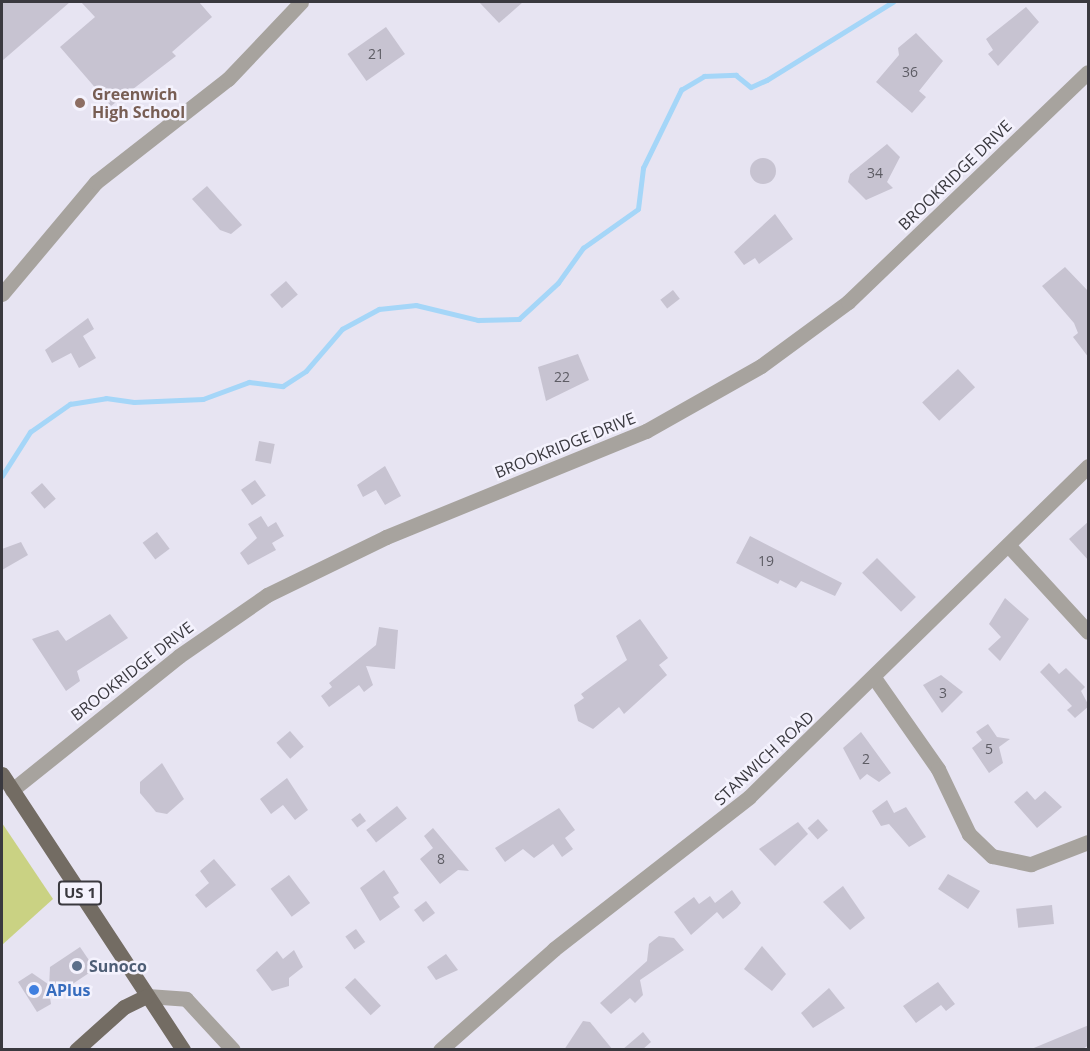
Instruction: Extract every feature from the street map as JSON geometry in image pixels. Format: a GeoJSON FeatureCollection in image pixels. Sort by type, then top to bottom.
{"type":"FeatureCollection","features":[{"type":"Feature","properties":{"kind":"main road","name":"US 1"},"geometry":{"type":"LineString","coordinates":[[2,774],[183,1050]]}},
{"type":"Feature","properties":{"kind":"main road"},"geometry":{"type":"LineString","coordinates":[[76,1050],[124,1007],[147,996]]}},
{"type":"Feature","properties":{"kind":"street"},"geometry":{"type":"LineString","coordinates":[[2,294],[96,182],[228,79],[301,2]]}},
{"type":"Feature","properties":{"kind":"street","name":"BROOKRIDGE DRIVE"},"geometry":{"type":"LineString","coordinates":[[12,790],[179,656],[267,595],[386,537],[646,431],[761,366],[848,302],[1089,72]]}},
{"type":"Feature","properties":{"kind":"street","name":"STANWICH ROAD"},"geometry":{"type":"LineString","coordinates":[[440,1050],[570,937],[713,830],[875,679],[1089,466]]}},
{"type":"Feature","properties":{"kind":"street"},"geometry":{"type":"LineString","coordinates":[[1008,545],[1089,632]]}},
{"type":"Feature","properties":{"kind":"street"},"geometry":{"type":"LineString","coordinates":[[875,679],[938,769],[969,834],[992,856],[1031,864],[1089,842]]}},
{"type":"Feature","properties":{"kind":"street"},"geometry":{"type":"LineString","coordinates":[[147,996],[186,999],[233,1050]]}},
{"type":"Feature","properties":{"kind":"green space"},"geometry":{"type":"Polygon","coordinates":[[[2,823],[53,899],[2,945],[2,823]]]}},
{"type":"Feature","properties":{"kind":"building"},"geometry":{"type":"Polygon","coordinates":[[[2,2],[70,2],[2,61],[2,2]]]}},
{"type":"Feature","properties":{"kind":"building"},"geometry":{"type":"Polygon","coordinates":[[[81,2],[199,2],[212,17],[172,52],[176,56],[111,106],[60,47],[95,17],[81,2]]]}},
{"type":"Feature","properties":{"kind":"building"},"geometry":{"type":"Polygon","coordinates":[[[479,2],[523,2],[499,23],[479,2]]]}},
{"type":"Feature","properties":{"kind":"building"},"geometry":{"type":"Polygon","coordinates":[[[1026,7],[1039,22],[998,66],[988,54],[993,50],[986,39],[1026,7]]]}},
{"type":"Feature","properties":{"kind":"building"},"geometry":{"type":"Polygon","coordinates":[[[386,27],[405,54],[366,81],[347,54],[386,27]]]}},
{"type":"Feature","properties":{"kind":"building"},"geometry":{"type":"Polygon","coordinates":[[[916,33],[943,61],[919,91],[926,97],[912,113],[876,82],[899,55],[898,48],[916,33]]]}},
{"type":"Feature","properties":{"kind":"building"},"geometry":{"type":"Polygon","coordinates":[[[887,144],[900,157],[887,182],[893,188],[866,200],[848,182],[850,174],[887,144]]]}},
{"type":"Feature","properties":{"kind":"building"},"geometry":{"type":"Polygon","coordinates":[[[763,158],[773,161],[776,171],[773,181],[763,184],[753,181],[750,171],[753,161],[763,158]]]}},
{"type":"Feature","properties":{"kind":"building"},"geometry":{"type":"Polygon","coordinates":[[[207,186],[242,225],[231,234],[220,230],[192,199],[207,186]]]}},
{"type":"Feature","properties":{"kind":"building"},"geometry":{"type":"Polygon","coordinates":[[[775,214],[793,239],[759,264],[755,258],[744,265],[734,252],[775,214]]]}},
{"type":"Feature","properties":{"kind":"building"},"geometry":{"type":"Polygon","coordinates":[[[1065,267],[1089,292],[1089,358],[1073,337],[1078,333],[1074,323],[1042,286],[1065,267]]]}},
{"type":"Feature","properties":{"kind":"building"},"geometry":{"type":"Polygon","coordinates":[[[286,281],[298,295],[282,308],[270,295],[286,281]]]}},
{"type":"Feature","properties":{"kind":"building"},"geometry":{"type":"Polygon","coordinates":[[[673,290],[680,299],[667,309],[660,300],[673,290]]]}},
{"type":"Feature","properties":{"kind":"building"},"geometry":{"type":"Polygon","coordinates":[[[88,318],[94,329],[83,336],[96,358],[79,368],[71,353],[52,363],[45,350],[88,318]]]}},
{"type":"Feature","properties":{"kind":"building"},"geometry":{"type":"Polygon","coordinates":[[[578,354],[589,380],[546,401],[538,367],[578,354]]]}},
{"type":"Feature","properties":{"kind":"building"},"geometry":{"type":"Polygon","coordinates":[[[958,369],[975,387],[939,421],[922,402],[958,369]]]}},
{"type":"Feature","properties":{"kind":"building"},"geometry":{"type":"Polygon","coordinates":[[[259,441],[275,444],[271,464],[255,461],[259,441]]]}},
{"type":"Feature","properties":{"kind":"building"},"geometry":{"type":"Polygon","coordinates":[[[385,466],[401,496],[385,505],[376,490],[363,497],[357,485],[385,466]]]}},
{"type":"Feature","properties":{"kind":"building"},"geometry":{"type":"Polygon","coordinates":[[[255,480],[266,496],[252,505],[241,490],[255,480]]]}},
{"type":"Feature","properties":{"kind":"building"},"geometry":{"type":"Polygon","coordinates":[[[42,483],[56,499],[44,509],[31,493],[42,483]]]}},
{"type":"Feature","properties":{"kind":"building"},"geometry":{"type":"Polygon","coordinates":[[[261,516],[268,527],[276,522],[284,536],[272,543],[276,550],[248,565],[240,553],[257,538],[248,524],[261,516]]]}},
{"type":"Feature","properties":{"kind":"building"},"geometry":{"type":"Polygon","coordinates":[[[1089,521],[1089,561],[1069,539],[1089,521]]]}},
{"type":"Feature","properties":{"kind":"building"},"geometry":{"type":"Polygon","coordinates":[[[157,532],[170,549],[155,560],[143,543],[157,532]]]}},
{"type":"Feature","properties":{"kind":"building"},"geometry":{"type":"Polygon","coordinates":[[[750,536],[842,583],[835,596],[801,581],[796,588],[780,580],[778,584],[736,563],[750,536]]]}},
{"type":"Feature","properties":{"kind":"building"},"geometry":{"type":"Polygon","coordinates":[[[21,542],[28,555],[2,570],[2,549],[21,542]]]}},
{"type":"Feature","properties":{"kind":"building"},"geometry":{"type":"Polygon","coordinates":[[[877,558],[916,597],[901,612],[862,573],[877,558]]]}},
{"type":"Feature","properties":{"kind":"building"},"geometry":{"type":"Polygon","coordinates":[[[1005,598],[1029,619],[1000,661],[988,649],[1001,637],[989,624],[1005,598]]]}},
{"type":"Feature","properties":{"kind":"building"},"geometry":{"type":"Polygon","coordinates":[[[110,614],[128,638],[77,671],[80,681],[66,691],[32,639],[58,630],[66,641],[110,614]]]}},
{"type":"Feature","properties":{"kind":"building"},"geometry":{"type":"Polygon","coordinates":[[[640,619],[668,658],[659,665],[667,675],[624,714],[619,707],[593,729],[578,721],[574,705],[584,698],[581,694],[627,660],[616,636],[640,619]]]}},
{"type":"Feature","properties":{"kind":"building"},"geometry":{"type":"Polygon","coordinates":[[[379,627],[398,630],[395,669],[366,666],[373,685],[364,692],[359,685],[329,707],[321,696],[332,687],[329,683],[376,645],[379,627]]]}},
{"type":"Feature","properties":{"kind":"building"},"geometry":{"type":"Polygon","coordinates":[[[1049,663],[1059,674],[1066,668],[1085,687],[1081,691],[1089,706],[1075,718],[1067,710],[1072,706],[1040,672],[1049,663]]]}},
{"type":"Feature","properties":{"kind":"building"},"geometry":{"type":"Polygon","coordinates":[[[941,675],[963,692],[942,713],[923,685],[941,675]]]}},
{"type":"Feature","properties":{"kind":"building"},"geometry":{"type":"Polygon","coordinates":[[[988,724],[997,737],[1010,739],[999,747],[1003,763],[989,773],[972,748],[982,740],[976,732],[988,724]]]}},
{"type":"Feature","properties":{"kind":"building"},"geometry":{"type":"Polygon","coordinates":[[[290,731],[304,747],[290,759],[276,743],[290,731]]]}},
{"type":"Feature","properties":{"kind":"building"},"geometry":{"type":"Polygon","coordinates":[[[861,732],[891,773],[879,782],[867,774],[860,780],[843,748],[861,732]]]}},
{"type":"Feature","properties":{"kind":"building"},"geometry":{"type":"Polygon","coordinates":[[[162,763],[184,799],[167,814],[156,812],[140,793],[140,782],[162,763]]]}},
{"type":"Feature","properties":{"kind":"building"},"geometry":{"type":"Polygon","coordinates":[[[287,778],[308,810],[295,820],[283,805],[271,814],[260,799],[287,778]]]}},
{"type":"Feature","properties":{"kind":"building"},"geometry":{"type":"Polygon","coordinates":[[[1027,791],[1035,800],[1045,791],[1062,807],[1037,828],[1014,802],[1027,791]]]}},
{"type":"Feature","properties":{"kind":"building"},"geometry":{"type":"Polygon","coordinates":[[[887,800],[894,813],[906,807],[926,837],[909,847],[889,824],[881,826],[872,811],[887,800]]]}},
{"type":"Feature","properties":{"kind":"building"},"geometry":{"type":"Polygon","coordinates":[[[397,806],[407,819],[376,843],[366,830],[397,806]]]}},
{"type":"Feature","properties":{"kind":"building"},"geometry":{"type":"Polygon","coordinates":[[[559,808],[575,830],[565,838],[573,849],[562,857],[553,844],[534,858],[523,849],[505,862],[495,848],[559,808]]]}},
{"type":"Feature","properties":{"kind":"building"},"geometry":{"type":"Polygon","coordinates":[[[360,813],[366,821],[357,828],[351,820],[360,813]]]}},
{"type":"Feature","properties":{"kind":"building"},"geometry":{"type":"Polygon","coordinates":[[[818,819],[828,830],[818,840],[808,828],[818,819]]]}},
{"type":"Feature","properties":{"kind":"building"},"geometry":{"type":"Polygon","coordinates":[[[798,822],[808,834],[775,866],[759,849],[798,822]]]}},
{"type":"Feature","properties":{"kind":"building"},"geometry":{"type":"Polygon","coordinates":[[[433,828],[469,871],[458,870],[440,884],[420,859],[433,848],[424,836],[433,828]]]}},
{"type":"Feature","properties":{"kind":"building"},"geometry":{"type":"Polygon","coordinates":[[[214,859],[236,885],[206,908],[195,895],[209,883],[200,871],[214,859]]]}},
{"type":"Feature","properties":{"kind":"building"},"geometry":{"type":"Polygon","coordinates":[[[384,870],[399,893],[393,897],[400,907],[380,921],[360,888],[384,870]]]}},
{"type":"Feature","properties":{"kind":"building"},"geometry":{"type":"Polygon","coordinates":[[[948,874],[980,891],[968,909],[938,889],[948,874]]]}},
{"type":"Feature","properties":{"kind":"building"},"geometry":{"type":"Polygon","coordinates":[[[289,875],[310,903],[292,917],[271,889],[289,875]]]}},
{"type":"Feature","properties":{"kind":"building"},"geometry":{"type":"Polygon","coordinates":[[[843,886],[865,918],[850,930],[823,902],[843,886]]]}},
{"type":"Feature","properties":{"kind":"building"},"geometry":{"type":"Polygon","coordinates":[[[732,890],[741,903],[737,908],[723,919],[717,912],[691,935],[674,912],[694,897],[699,904],[710,896],[715,903],[732,890]]]}},
{"type":"Feature","properties":{"kind":"building"},"geometry":{"type":"Polygon","coordinates":[[[426,901],[435,913],[423,922],[414,910],[426,901]]]}},
{"type":"Feature","properties":{"kind":"building"},"geometry":{"type":"Polygon","coordinates":[[[1052,905],[1054,924],[1018,928],[1016,909],[1052,905]]]}},
{"type":"Feature","properties":{"kind":"building"},"geometry":{"type":"Polygon","coordinates":[[[356,929],[365,942],[355,950],[345,936],[356,929]]]}},
{"type":"Feature","properties":{"kind":"building"},"geometry":{"type":"Polygon","coordinates":[[[659,936],[674,938],[684,950],[640,980],[643,995],[635,1003],[630,998],[611,1014],[600,1003],[647,961],[649,944],[659,936]]]}},
{"type":"Feature","properties":{"kind":"building"},"geometry":{"type":"Polygon","coordinates":[[[762,946],[786,974],[772,991],[744,969],[762,946]]]}},
{"type":"Feature","properties":{"kind":"building"},"geometry":{"type":"Polygon","coordinates":[[[80,947],[95,969],[65,989],[49,988],[50,967],[80,947]]]}},
{"type":"Feature","properties":{"kind":"building"},"geometry":{"type":"Polygon","coordinates":[[[294,950],[303,967],[289,978],[289,986],[272,991],[256,970],[277,951],[283,959],[294,950]]]}},
{"type":"Feature","properties":{"kind":"building"},"geometry":{"type":"Polygon","coordinates":[[[446,954],[458,970],[436,980],[427,967],[446,954]]]}},
{"type":"Feature","properties":{"kind":"building","name":"APlus"},"geometry":{"type":"Polygon","coordinates":[[[32,973],[48,984],[51,1004],[37,1012],[18,982],[32,973]]]}},
{"type":"Feature","properties":{"kind":"building"},"geometry":{"type":"Polygon","coordinates":[[[355,978],[381,1006],[371,1015],[345,988],[355,978]]]}},
{"type":"Feature","properties":{"kind":"building"},"geometry":{"type":"Polygon","coordinates":[[[938,982],[955,1004],[946,1011],[941,1005],[916,1023],[903,1006],[938,982]]]}},
{"type":"Feature","properties":{"kind":"building"},"geometry":{"type":"Polygon","coordinates":[[[829,988],[845,1008],[813,1028],[801,1013],[829,988]]]}},
{"type":"Feature","properties":{"kind":"building"},"geometry":{"type":"Polygon","coordinates":[[[583,1021],[590,1022],[613,1050],[564,1050],[583,1021]]]}},
{"type":"Feature","properties":{"kind":"building"},"geometry":{"type":"Polygon","coordinates":[[[1089,1025],[1089,1045],[1081,1050],[1029,1050],[1089,1025]]]}},
{"type":"Feature","properties":{"kind":"building"},"geometry":{"type":"Polygon","coordinates":[[[643,1032],[651,1042],[642,1050],[622,1050],[643,1032]]]}},
{"type":"Feature","properties":{"kind":"waterway"},"geometry":{"type":"LineString","coordinates":[[2,476],[30,432],[70,404],[106,398],[134,402],[203,399],[249,382],[283,386],[306,371],[342,329],[379,309],[416,305],[478,320],[519,319],[558,283],[583,248],[638,209],[643,168],[681,90],[704,76],[736,75],[751,87],[767,80],[893,2]]}},
{"type":"Feature","properties":{"kind":"place","name":"Greenwich High School"},"geometry":{"type":"Point","coordinates":[80,103]}},
{"type":"Feature","properties":{"kind":"place","name":"Sunoco"},"geometry":{"type":"Point","coordinates":[77,966]}},
{"type":"Feature","properties":{"kind":"place","name":"APlus"},"geometry":{"type":"Point","coordinates":[34,990]}}]}
